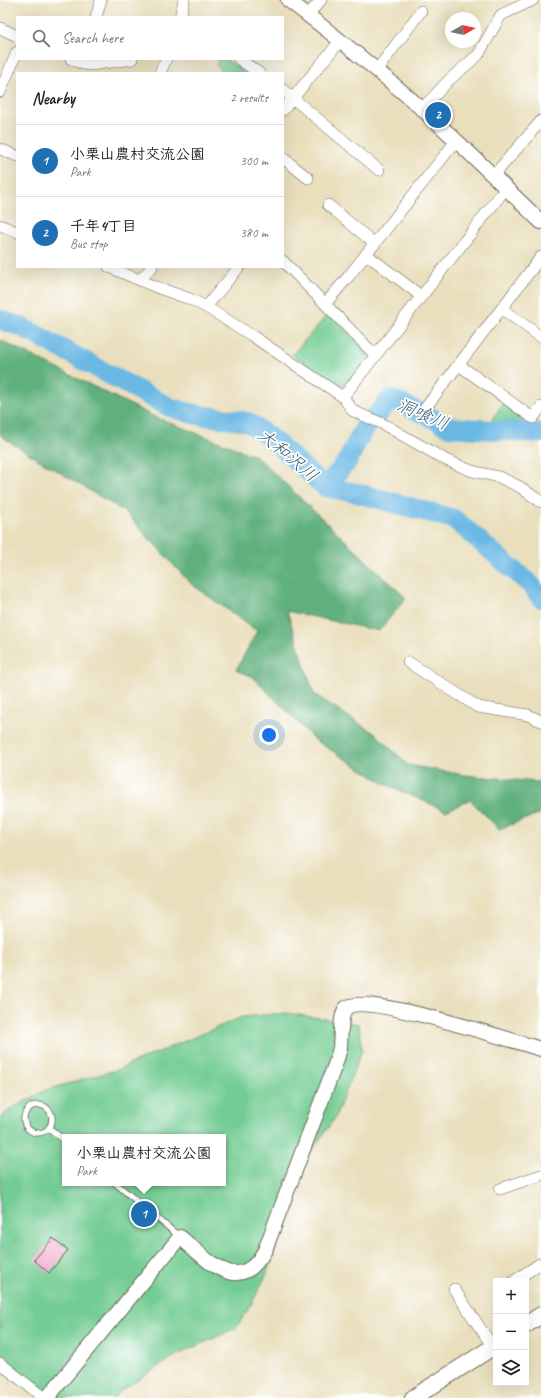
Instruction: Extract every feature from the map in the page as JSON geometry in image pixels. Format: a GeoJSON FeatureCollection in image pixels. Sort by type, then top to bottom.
{"type":"FeatureCollection","features":[{"type":"Feature","properties":{"kind":"main road"},"geometry":{"type":"LineString","coordinates":[[529,1323],[541,1315]]}},
{"type":"Feature","properties":{"kind":"main road"},"geometry":{"type":"LineString","coordinates":[[413,1398],[493,1347]]}},
{"type":"Feature","properties":{"kind":"street"},"geometry":{"type":"LineString","coordinates":[[96,16],[101,0]]}},
{"type":"Feature","properties":{"kind":"street"},"geometry":{"type":"LineString","coordinates":[[180,16],[184,0]]}},
{"type":"Feature","properties":{"kind":"street"},"geometry":{"type":"LineString","coordinates":[[288,0],[377,70],[422,109],[541,222]]}},
{"type":"Feature","properties":{"kind":"street"},"geometry":{"type":"LineString","coordinates":[[308,15],[321,0]]}},
{"type":"Feature","properties":{"kind":"street"},"geometry":{"type":"LineString","coordinates":[[422,109],[449,80],[478,55],[501,15],[533,0]]}},
{"type":"Feature","properties":{"kind":"street"},"geometry":{"type":"LineString","coordinates":[[377,70],[421,11]]}},
{"type":"Feature","properties":{"kind":"street"},"geometry":{"type":"LineString","coordinates":[[0,28],[16,36]]}},
{"type":"Feature","properties":{"kind":"street"},"geometry":{"type":"LineString","coordinates":[[284,109],[340,41]]}},
{"type":"Feature","properties":{"kind":"street"},"geometry":{"type":"LineString","coordinates":[[0,92],[16,54]]}},
{"type":"Feature","properties":{"kind":"street"},"geometry":{"type":"LineString","coordinates":[[73,60],[82,65],[125,60]]}},
{"type":"Feature","properties":{"kind":"street"},"geometry":{"type":"LineString","coordinates":[[160,72],[166,60]]}},
{"type":"Feature","properties":{"kind":"street"},"geometry":{"type":"LineString","coordinates":[[240,60],[258,72]]}},
{"type":"Feature","properties":{"kind":"street"},"geometry":{"type":"LineString","coordinates":[[284,91],[380,170]]}},
{"type":"Feature","properties":{"kind":"street"},"geometry":{"type":"LineString","coordinates":[[493,176],[541,121]]}},
{"type":"Feature","properties":{"kind":"street"},"geometry":{"type":"LineString","coordinates":[[326,303],[375,244],[456,140]]}},
{"type":"Feature","properties":{"kind":"street"},"geometry":{"type":"LineString","coordinates":[[0,149],[16,156]]}},
{"type":"Feature","properties":{"kind":"street"},"geometry":{"type":"LineString","coordinates":[[284,159],[308,178]]}},
{"type":"Feature","properties":{"kind":"street"},"geometry":{"type":"LineString","coordinates":[[343,396],[376,356],[506,188]]}},
{"type":"Feature","properties":{"kind":"street"},"geometry":{"type":"LineString","coordinates":[[328,205],[375,244]]}},
{"type":"Feature","properties":{"kind":"street"},"geometry":{"type":"LineString","coordinates":[[0,225],[16,232]]}},
{"type":"Feature","properties":{"kind":"street"},"geometry":{"type":"LineString","coordinates":[[366,254],[421,296]]}},
{"type":"Feature","properties":{"kind":"street"},"geometry":{"type":"LineString","coordinates":[[423,412],[541,257]]}},
{"type":"Feature","properties":{"kind":"street"},"geometry":{"type":"LineString","coordinates":[[284,262],[326,303],[376,356]]}},
{"type":"Feature","properties":{"kind":"street"},"geometry":{"type":"LineString","coordinates":[[112,268],[141,279],[156,287],[190,299],[206,307],[343,396],[353,411],[381,423],[446,460],[472,470],[499,477],[520,487],[541,502]]}},
{"type":"Feature","properties":{"kind":"street"},"geometry":{"type":"LineString","coordinates":[[141,279],[151,268]]}},
{"type":"Feature","properties":{"kind":"street"},"geometry":{"type":"LineString","coordinates":[[206,307],[238,268]]}},
{"type":"Feature","properties":{"kind":"street"},"geometry":{"type":"LineString","coordinates":[[502,309],[541,337]]}},
{"type":"Feature","properties":{"kind":"street"},"geometry":{"type":"LineString","coordinates":[[459,365],[533,418],[541,407]]}},
{"type":"Feature","properties":{"kind":"street"},"geometry":{"type":"LineString","coordinates":[[408,662],[478,707],[528,715],[541,720]]}},
{"type":"Feature","properties":{"kind":"street"},"geometry":{"type":"LineString","coordinates":[[47,1398],[180,1237],[222,1271],[236,1273],[244,1272],[252,1268],[259,1261],[265,1250],[335,1065],[339,1049],[342,1017],[346,1008],[355,1004],[398,1009],[428,1016],[541,1049]]}},
{"type":"Feature","properties":{"kind":"street"},"geometry":{"type":"LineString","coordinates":[[500,1189],[541,1175]]}},
{"type":"Feature","properties":{"kind":"street"},"geometry":{"type":"LineString","coordinates":[[519,1278],[540,1265]]}},
{"type":"Feature","properties":{"kind":"street"},"geometry":{"type":"LineString","coordinates":[[454,1289],[493,1345]]}},
{"type":"Feature","properties":{"kind":"street"},"geometry":{"type":"LineString","coordinates":[[3,1369],[44,1398]]}},
{"type":"Feature","properties":{"kind":"lane"},"geometry":{"type":"LineString","coordinates":[[40,1105],[46,1107],[50,1111],[52,1117],[49,1128],[44,1132],[38,1133],[32,1132],[28,1128],[24,1117],[29,1107],[40,1105]]}},
{"type":"Feature","properties":{"kind":"lane"},"geometry":{"type":"LineString","coordinates":[[49,1128],[62,1139]]}},
{"type":"Feature","properties":{"kind":"lane"},"geometry":{"type":"LineString","coordinates":[[119,1186],[180,1237]]}},
{"type":"Feature","properties":{"kind":"green space"},"geometry":{"type":"Polygon","coordinates":[[[219,60],[227,60],[244,72],[223,72],[216,65],[219,60]]]}},
{"type":"Feature","properties":{"kind":"green space"},"geometry":{"type":"Polygon","coordinates":[[[329,313],[366,351],[368,359],[349,384],[339,385],[292,355],[329,313]]]}},
{"type":"Feature","properties":{"kind":"green space"},"geometry":{"type":"Polygon","coordinates":[[[0,340],[155,417],[256,456],[406,598],[379,631],[287,611],[314,694],[377,735],[408,765],[465,775],[536,782],[541,784],[541,813],[499,829],[470,800],[446,811],[385,784],[315,740],[252,676],[236,670],[257,631],[190,583],[125,512],[0,435],[0,340]]]}},
{"type":"Feature","properties":{"kind":"green space"},"geometry":{"type":"Polygon","coordinates":[[[503,403],[524,418],[517,429],[488,426],[503,403]]]}},
{"type":"Feature","properties":{"kind":"green space"},"geometry":{"type":"Polygon","coordinates":[[[286,1013],[359,1024],[362,1050],[335,1118],[309,1154],[267,1273],[251,1305],[236,1328],[175,1356],[120,1391],[114,1398],[53,1398],[39,1388],[0,1354],[0,1118],[11,1109],[46,1090],[116,1070],[242,1017],[286,1013]]]}},
{"type":"Feature","properties":{"kind":"building"},"geometry":{"type":"Polygon","coordinates":[[[53,1238],[68,1250],[49,1273],[34,1260],[53,1238]]]}},
{"type":"Feature","properties":{"kind":"waterway","name":"大和沢川"},"geometry":{"type":"LineString","coordinates":[[0,320],[20,326],[169,407],[193,414],[248,422],[272,439],[325,487],[357,493],[454,519],[531,585],[541,598]]}},
{"type":"Feature","properties":{"kind":"waterway","name":"洞喰川"},"geometry":{"type":"LineString","coordinates":[[325,487],[347,462],[363,430],[391,399],[449,427],[541,433]]}},
{"type":"Feature","properties":{"kind":"place","name":"千年4丁目"},"geometry":{"type":"Point","coordinates":[438,115]}},
{"type":"Feature","properties":{"kind":"place","name":"小栗山農村交流公園"},"geometry":{"type":"Point","coordinates":[144,1214]}}]}
